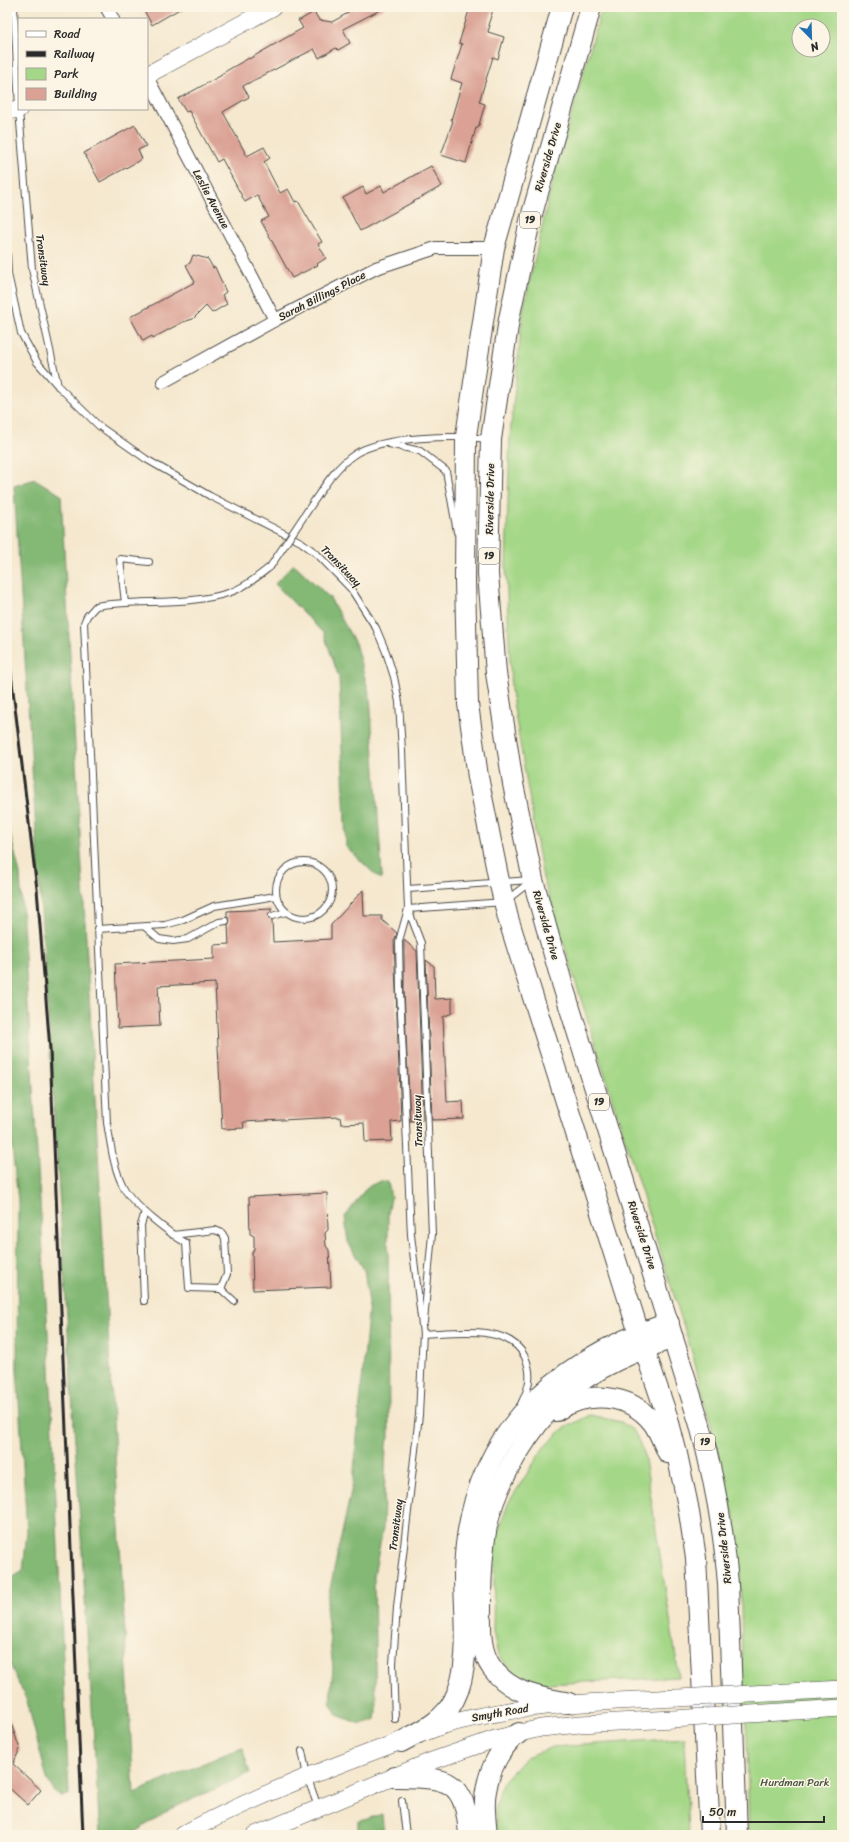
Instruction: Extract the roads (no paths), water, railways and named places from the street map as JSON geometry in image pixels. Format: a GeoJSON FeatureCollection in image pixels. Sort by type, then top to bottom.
{"type":"FeatureCollection","features":[{"type":"Feature","properties":{"kind":"main road"},"geometry":{"type":"LineString","coordinates":[[148,75],[273,7]]}},
{"type":"Feature","properties":{"kind":"main road","name":"19"},"geometry":{"type":"LineString","coordinates":[[562,7],[494,248],[466,436],[465,581],[468,704],[478,777],[504,902],[668,1419],[683,1482],[692,1532],[698,1585],[710,1835]]}},
{"type":"Feature","properties":{"kind":"main road","name":"Riverside Drive"},"geometry":{"type":"LineString","coordinates":[[591,7],[530,221],[509,319],[491,439],[488,574],[496,673],[513,784],[533,880],[562,983],[671,1331],[709,1458],[721,1516],[725,1549],[730,1632],[737,1835]]}},
{"type":"Feature","properties":{"kind":"main road"},"geometry":{"type":"LineString","coordinates":[[7,111],[18,109]]}},
{"type":"Feature","properties":{"kind":"main road"},"geometry":{"type":"LineString","coordinates":[[400,1742],[438,1722],[451,1705],[459,1688],[464,1665],[464,1574],[467,1536],[476,1500],[490,1463],[513,1424],[532,1403],[566,1374],[599,1352],[671,1331]]}},
{"type":"Feature","properties":{"kind":"main road"},"geometry":{"type":"LineString","coordinates":[[569,1703],[524,1693],[505,1682],[492,1668],[486,1658],[482,1646],[481,1634],[483,1554],[488,1524],[496,1499],[515,1457],[527,1438],[564,1395],[577,1384],[610,1364],[642,1340]]}},
{"type":"Feature","properties":{"kind":"main road"},"geometry":{"type":"LineString","coordinates":[[544,1418],[566,1404],[579,1400],[593,1397],[608,1397],[622,1401],[645,1414],[654,1424],[683,1482]]}},
{"type":"Feature","properties":{"kind":"main road","name":"Smyth Road"},"geometry":{"type":"LineString","coordinates":[[182,1835],[208,1820],[307,1776],[444,1725],[491,1713],[569,1703],[842,1689]]}},
{"type":"Feature","properties":{"kind":"main road","name":"Smyth Road"},"geometry":{"type":"LineString","coordinates":[[255,1835],[469,1747],[541,1728],[580,1724],[842,1708]]}},
{"type":"Feature","properties":{"kind":"main road"},"geometry":{"type":"LineString","coordinates":[[487,1835],[485,1804],[487,1783],[495,1762],[506,1744],[519,1733]]}},
{"type":"Feature","properties":{"kind":"main road"},"geometry":{"type":"LineString","coordinates":[[395,1777],[431,1779],[447,1783],[456,1789],[465,1804],[469,1835]]}},
{"type":"Feature","properties":{"kind":"street"},"geometry":{"type":"LineString","coordinates":[[106,7],[112,18]]}},
{"type":"Feature","properties":{"kind":"street","name":"Leslie Avenue"},"geometry":{"type":"LineString","coordinates":[[148,78],[275,320]]}},
{"type":"Feature","properties":{"kind":"street","name":"Sarah Billings Place"},"geometry":{"type":"LineString","coordinates":[[163,382],[275,320],[376,268],[436,248],[494,248]]}},
{"type":"Feature","properties":{"kind":"lane","name":"Transitway"},"geometry":{"type":"LineString","coordinates":[[14,7],[18,89]]}},
{"type":"Feature","properties":{"kind":"lane","name":"Transitway"},"geometry":{"type":"LineString","coordinates":[[19,110],[32,269],[59,387]]}},
{"type":"Feature","properties":{"kind":"lane","name":"Transitway"},"geometry":{"type":"LineString","coordinates":[[7,254],[8,274],[21,333],[37,362],[59,387],[99,426],[146,459],[210,496],[300,542],[334,569],[351,588],[376,628],[386,652],[394,677],[399,702],[408,889],[408,909],[399,941],[400,990],[410,1231],[423,1334]]}},
{"type":"Feature","properties":{"kind":"lane"},"geometry":{"type":"LineString","coordinates":[[234,1302],[221,1288],[189,1288],[186,1243],[173,1235],[145,1212],[124,1190],[116,1169],[107,1122],[84,623],[87,616],[96,606],[194,599],[228,593],[242,587],[270,567],[331,475],[354,454],[384,442],[466,436],[491,439]]}},
{"type":"Feature","properties":{"kind":"lane"},"geometry":{"type":"LineString","coordinates":[[384,442],[420,451],[446,471],[465,581]]}},
{"type":"Feature","properties":{"kind":"lane"},"geometry":{"type":"LineString","coordinates":[[124,603],[120,559],[149,562]]}},
{"type":"Feature","properties":{"kind":"lane"},"geometry":{"type":"LineString","coordinates":[[298,862],[316,864],[329,877],[332,885],[328,904],[322,911],[314,916],[304,918],[286,912],[280,905],[276,896],[276,887],[280,874],[290,865],[298,862]]}},
{"type":"Feature","properties":{"kind":"lane"},"geometry":{"type":"LineString","coordinates":[[408,889],[440,888],[499,881],[533,880]]}},
{"type":"Feature","properties":{"kind":"lane"},"geometry":{"type":"LineString","coordinates":[[408,909],[504,902],[533,880]]}},
{"type":"Feature","properties":{"kind":"lane"},"geometry":{"type":"LineString","coordinates":[[97,929],[165,925],[184,920],[214,906],[276,896]]}},
{"type":"Feature","properties":{"kind":"lane","name":"Transitway"},"geometry":{"type":"LineString","coordinates":[[395,1719],[393,1664],[397,1608],[419,1415],[423,1334],[432,1224],[421,943],[408,909]]}},
{"type":"Feature","properties":{"kind":"lane"},"geometry":{"type":"LineString","coordinates":[[272,916],[286,912]]}},
{"type":"Feature","properties":{"kind":"lane"},"geometry":{"type":"LineString","coordinates":[[145,927],[159,939],[173,941],[188,939],[219,922],[226,921]]}},
{"type":"Feature","properties":{"kind":"lane"},"geometry":{"type":"LineString","coordinates":[[144,1301],[141,1225],[145,1212]]}},
{"type":"Feature","properties":{"kind":"lane"},"geometry":{"type":"LineString","coordinates":[[173,1235],[215,1230],[222,1233],[225,1238],[227,1274],[221,1288]]}},
{"type":"Feature","properties":{"kind":"lane"},"geometry":{"type":"LineString","coordinates":[[423,1334],[482,1333],[505,1338],[516,1344],[528,1365],[530,1376],[528,1388],[513,1424]]}},
{"type":"Feature","properties":{"kind":"lane"},"geometry":{"type":"LineString","coordinates":[[302,1751],[307,1776],[319,1808]]}},
{"type":"Feature","properties":{"kind":"lane"},"geometry":{"type":"LineString","coordinates":[[402,1801],[406,1835]]}},
{"type":"Feature","properties":{"kind":"railway"},"geometry":{"type":"LineString","coordinates":[[7,641],[37,889],[50,1049],[83,1835]]}},
{"type":"Feature","properties":{"kind":"park label","name":"Hurdman Park"},"geometry":{"type":"Point","coordinates":[795,1782]}}]}
